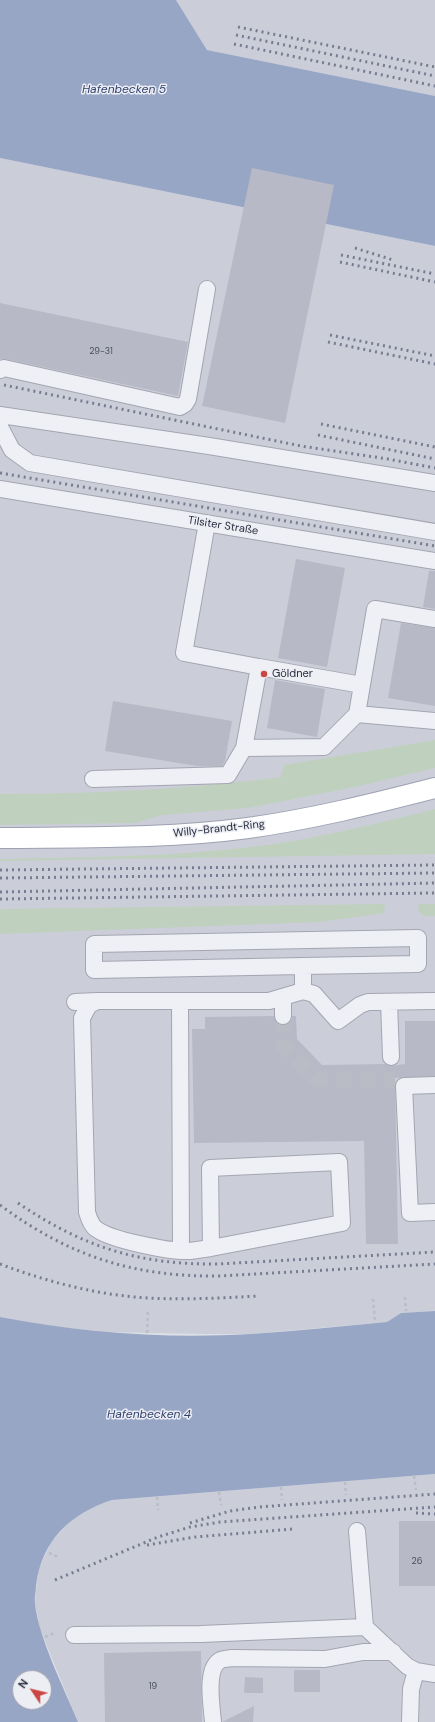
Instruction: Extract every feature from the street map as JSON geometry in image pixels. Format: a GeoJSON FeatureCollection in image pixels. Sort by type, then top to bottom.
{"type":"FeatureCollection","features":[{"type":"Feature","properties":{"kind":"main road","name":"Willy-Brandt-Ring"},"geometry":{"type":"LineString","coordinates":[[0,838],[122,837],[193,834],[247,828],[362,807],[435,788]]}},
{"type":"Feature","properties":{"kind":"street"},"geometry":{"type":"LineString","coordinates":[[0,370],[4,368],[180,407],[185,404],[188,399],[207,290]]}},
{"type":"Feature","properties":{"kind":"street"},"geometry":{"type":"LineString","coordinates":[[0,415],[224,448],[435,483]]}},
{"type":"Feature","properties":{"kind":"street"},"geometry":{"type":"LineString","coordinates":[[0,427],[12,450],[30,464],[435,532]]}},
{"type":"Feature","properties":{"kind":"street","name":"Tilsiter Straße"},"geometry":{"type":"LineString","coordinates":[[4,492],[207,523],[435,561]]}},
{"type":"Feature","properties":{"kind":"street"},"geometry":{"type":"LineString","coordinates":[[207,523],[184,653],[362,685]]}},
{"type":"Feature","properties":{"kind":"street"},"geometry":{"type":"LineString","coordinates":[[244,748],[324,747],[357,714],[375,609],[435,619]]}},
{"type":"Feature","properties":{"kind":"street"},"geometry":{"type":"LineString","coordinates":[[93,779],[228,775],[244,748],[259,667]]}},
{"type":"Feature","properties":{"kind":"street"},"geometry":{"type":"LineString","coordinates":[[357,714],[435,721]]}},
{"type":"Feature","properties":{"kind":"street"},"geometry":{"type":"LineString","coordinates":[[418,938],[418,964],[303,966],[94,970],[94,944],[418,938]]}},
{"type":"Feature","properties":{"kind":"street"},"geometry":{"type":"LineString","coordinates":[[303,966],[303,991]]}},
{"type":"Feature","properties":{"kind":"street"},"geometry":{"type":"LineString","coordinates":[[75,1002],[269,1001],[303,991],[314,994],[338,1021],[360,1005],[368,1002],[435,1001]]}},
{"type":"Feature","properties":{"kind":"street"},"geometry":{"type":"LineString","coordinates":[[283,997],[284,1016]]}},
{"type":"Feature","properties":{"kind":"street"},"geometry":{"type":"LineString","coordinates":[[97,1001],[90,1005],[82,1018],[87,1204],[89,1220],[103,1233],[118,1238],[181,1250],[211,1248],[342,1224],[339,1162],[210,1168],[211,1248]]}},
{"type":"Feature","properties":{"kind":"street"},"geometry":{"type":"LineString","coordinates":[[180,1001],[181,1250]]}},
{"type":"Feature","properties":{"kind":"street"},"geometry":{"type":"LineString","coordinates":[[390,1002],[391,1057]]}},
{"type":"Feature","properties":{"kind":"street"},"geometry":{"type":"LineString","coordinates":[[435,1085],[400,1083],[410,1213],[435,1212]]}},
{"type":"Feature","properties":{"kind":"street"},"geometry":{"type":"LineString","coordinates":[[357,1531],[365,1627],[416,1671],[435,1674]]}},
{"type":"Feature","properties":{"kind":"street"},"geometry":{"type":"LineString","coordinates":[[74,1635],[201,1634],[365,1627]]}},
{"type":"Feature","properties":{"kind":"street"},"geometry":{"type":"LineString","coordinates":[[213,1722],[210,1681],[213,1668],[219,1660],[231,1658],[325,1659],[363,1652],[393,1652]]}},
{"type":"Feature","properties":{"kind":"street"},"geometry":{"type":"LineString","coordinates":[[410,1722],[411,1689],[416,1671]]}},
{"type":"Feature","properties":{"kind":"path"},"geometry":{"type":"LineString","coordinates":[[405,1297],[406,1311]]}},
{"type":"Feature","properties":{"kind":"path"},"geometry":{"type":"LineString","coordinates":[[373,1299],[375,1321]]}},
{"type":"Feature","properties":{"kind":"path"},"geometry":{"type":"LineString","coordinates":[[147,1333],[148,1309]]}},
{"type":"Feature","properties":{"kind":"path"},"geometry":{"type":"LineString","coordinates":[[414,1476],[416,1490]]}},
{"type":"Feature","properties":{"kind":"path"},"geometry":{"type":"LineString","coordinates":[[345,1482],[346,1495]]}},
{"type":"Feature","properties":{"kind":"path"},"geometry":{"type":"LineString","coordinates":[[281,1487],[282,1500]]}},
{"type":"Feature","properties":{"kind":"path"},"geometry":{"type":"LineString","coordinates":[[219,1492],[221,1505]]}},
{"type":"Feature","properties":{"kind":"path"},"geometry":{"type":"LineString","coordinates":[[157,1497],[158,1510]]}},
{"type":"Feature","properties":{"kind":"path"},"geometry":{"type":"LineString","coordinates":[[49,1553],[58,1558]]}},
{"type":"Feature","properties":{"kind":"path"},"geometry":{"type":"LineString","coordinates":[[45,1637],[56,1632]]}},
{"type":"Feature","properties":{"kind":"shaded area"},"geometry":{"type":"Polygon","coordinates":[[[176,0],[435,0],[435,96],[207,50],[176,0]]]}},
{"type":"Feature","properties":{"kind":"shaded area"},"geometry":{"type":"Polygon","coordinates":[[[0,158],[435,246],[435,1311],[401,1313],[387,1322],[251,1334],[105,1332],[34,1324],[0,1317],[0,158]]]}},
{"type":"Feature","properties":{"kind":"shaded area"},"geometry":{"type":"Polygon","coordinates":[[[435,1474],[435,1722],[78,1722],[40,1629],[35,1603],[38,1570],[51,1543],[69,1522],[92,1506],[112,1500],[435,1474]]]}},
{"type":"Feature","properties":{"kind":"green space"},"geometry":{"type":"Polygon","coordinates":[[[435,740],[435,768],[355,787],[248,808],[163,815],[135,823],[0,825],[0,794],[141,790],[211,785],[281,777],[284,765],[435,740]]]}},
{"type":"Feature","properties":{"kind":"green space"},"geometry":{"type":"Polygon","coordinates":[[[435,809],[435,854],[0,861],[0,859],[157,855],[251,847],[320,836],[435,809]]]}},
{"type":"Feature","properties":{"kind":"green space"},"geometry":{"type":"Polygon","coordinates":[[[385,904],[384,913],[320,922],[0,934],[0,909],[385,904]]]}},
{"type":"Feature","properties":{"kind":"green space"},"geometry":{"type":"Polygon","coordinates":[[[419,904],[435,904],[435,916],[424,916],[418,911],[419,904]]]}},
{"type":"Feature","properties":{"kind":"water","name":"Hafenbecken 5"},"geometry":{"type":"Polygon","coordinates":[[[0,0],[176,0],[207,50],[435,96],[435,246],[0,158],[0,0]]]}},
{"type":"Feature","properties":{"kind":"water","name":"Hafenbecken 4"},"geometry":{"type":"Polygon","coordinates":[[[435,1311],[435,1474],[112,1500],[84,1513],[71,1521],[51,1542],[44,1555],[39,1570],[35,1600],[37,1618],[41,1632],[59,1679],[78,1722],[0,1722],[0,1317],[31,1323],[94,1331],[188,1336],[251,1334],[387,1322],[401,1313],[435,1311]]]}},
{"type":"Feature","properties":{"kind":"building"},"geometry":{"type":"Polygon","coordinates":[[[252,168],[334,185],[285,423],[202,406],[252,168]]]}},
{"type":"Feature","properties":{"kind":"building"},"geometry":{"type":"Polygon","coordinates":[[[0,303],[188,342],[178,396],[6,359],[0,359],[0,303]]]}},
{"type":"Feature","properties":{"kind":"building"},"geometry":{"type":"Polygon","coordinates":[[[296,559],[345,568],[327,667],[278,658],[296,559]]]}},
{"type":"Feature","properties":{"kind":"building"},"geometry":{"type":"Polygon","coordinates":[[[429,571],[435,571],[435,609],[423,607],[429,571]]]}},
{"type":"Feature","properties":{"kind":"building"},"geometry":{"type":"Polygon","coordinates":[[[401,623],[435,628],[435,706],[388,698],[401,623]]]}},
{"type":"Feature","properties":{"kind":"building"},"geometry":{"type":"Polygon","coordinates":[[[275,680],[325,689],[317,737],[267,728],[275,680]]]}},
{"type":"Feature","properties":{"kind":"building"},"geometry":{"type":"Polygon","coordinates":[[[113,701],[232,721],[225,761],[222,766],[197,766],[105,751],[113,701]]]}},
{"type":"Feature","properties":{"kind":"building"},"geometry":{"type":"Polygon","coordinates":[[[274,1016],[278,1024],[283,1025],[291,1021],[292,1016],[296,1016],[297,1039],[322,1065],[385,1064],[391,1066],[405,1064],[405,1021],[435,1021],[435,1076],[395,1078],[398,1244],[366,1244],[364,1141],[194,1143],[192,1029],[205,1029],[205,1017],[274,1016]]]}},
{"type":"Feature","properties":{"kind":"building"},"geometry":{"type":"Polygon","coordinates":[[[399,1521],[435,1521],[435,1586],[399,1586],[399,1521]]]}},
{"type":"Feature","properties":{"kind":"building"},"geometry":{"type":"Polygon","coordinates":[[[201,1651],[202,1722],[105,1722],[104,1653],[201,1651]]]}},
{"type":"Feature","properties":{"kind":"building"},"geometry":{"type":"Polygon","coordinates":[[[294,1670],[320,1670],[320,1692],[294,1692],[294,1670]]]}},
{"type":"Feature","properties":{"kind":"building"},"geometry":{"type":"Polygon","coordinates":[[[245,1677],[263,1678],[263,1693],[244,1693],[245,1677]]]}},
{"type":"Feature","properties":{"kind":"building"},"geometry":{"type":"Polygon","coordinates":[[[254,1706],[253,1722],[222,1722],[254,1706]]]}},
{"type":"Feature","properties":{"kind":"tunnel"},"geometry":{"type":"LineString","coordinates":[[283,1016],[284,1047],[316,1079],[395,1080]]}},
{"type":"Feature","properties":{"kind":"railway"},"geometry":{"type":"LineString","coordinates":[[238,27],[435,67]]}},
{"type":"Feature","properties":{"kind":"railway"},"geometry":{"type":"LineString","coordinates":[[236,35],[435,76]]}},
{"type":"Feature","properties":{"kind":"railway"},"geometry":{"type":"LineString","coordinates":[[234,44],[435,86]]}},
{"type":"Feature","properties":{"kind":"railway"},"geometry":{"type":"LineString","coordinates":[[355,248],[393,260]]}},
{"type":"Feature","properties":{"kind":"railway"},"geometry":{"type":"LineString","coordinates":[[341,255],[435,274]]}},
{"type":"Feature","properties":{"kind":"railway"},"geometry":{"type":"LineString","coordinates":[[340,262],[435,282]]}},
{"type":"Feature","properties":{"kind":"railway"},"geometry":{"type":"LineString","coordinates":[[330,335],[435,356]]}},
{"type":"Feature","properties":{"kind":"railway"},"geometry":{"type":"LineString","coordinates":[[328,342],[435,364]]}},
{"type":"Feature","properties":{"kind":"railway"},"geometry":{"type":"LineString","coordinates":[[4,385],[301,446],[388,459],[435,468]]}},
{"type":"Feature","properties":{"kind":"railway"},"geometry":{"type":"LineString","coordinates":[[321,424],[435,447]]}},
{"type":"Feature","properties":{"kind":"railway"},"geometry":{"type":"LineString","coordinates":[[318,435],[435,459]]}},
{"type":"Feature","properties":{"kind":"railway"},"geometry":{"type":"LineString","coordinates":[[0,473],[435,546]]}},
{"type":"Feature","properties":{"kind":"railway"},"geometry":{"type":"LineString","coordinates":[[0,870],[435,865]]}},
{"type":"Feature","properties":{"kind":"railway"},"geometry":{"type":"LineString","coordinates":[[0,878],[435,873]]}},
{"type":"Feature","properties":{"kind":"railway"},"geometry":{"type":"LineString","coordinates":[[0,892],[435,883]]}},
{"type":"Feature","properties":{"kind":"railway"},"geometry":{"type":"LineString","coordinates":[[0,899],[435,893]]}},
{"type":"Feature","properties":{"kind":"railway"},"geometry":{"type":"LineString","coordinates":[[18,1203],[42,1218],[89,1242],[137,1257],[163,1261],[218,1264],[435,1252]]}},
{"type":"Feature","properties":{"kind":"railway"},"geometry":{"type":"LineString","coordinates":[[0,1205],[51,1238],[77,1250],[103,1260],[158,1272],[219,1276],[435,1264]]}},
{"type":"Feature","properties":{"kind":"railway"},"geometry":{"type":"LineString","coordinates":[[0,1264],[54,1282],[110,1294],[162,1299],[258,1296]]}},
{"type":"Feature","properties":{"kind":"railway"},"geometry":{"type":"LineString","coordinates":[[190,1523],[230,1511],[259,1507],[435,1494]]}},
{"type":"Feature","properties":{"kind":"railway"},"geometry":{"type":"LineString","coordinates":[[55,1580],[158,1537],[190,1527],[220,1522],[435,1507]]}},
{"type":"Feature","properties":{"kind":"railway"},"geometry":{"type":"LineString","coordinates":[[416,1513],[435,1514]]}},
{"type":"Feature","properties":{"kind":"railway"},"geometry":{"type":"LineString","coordinates":[[147,1545],[195,1537],[293,1529]]}},
{"type":"Feature","properties":{"kind":"place","name":"Göldner"},"geometry":{"type":"Point","coordinates":[264,674]}}]}
